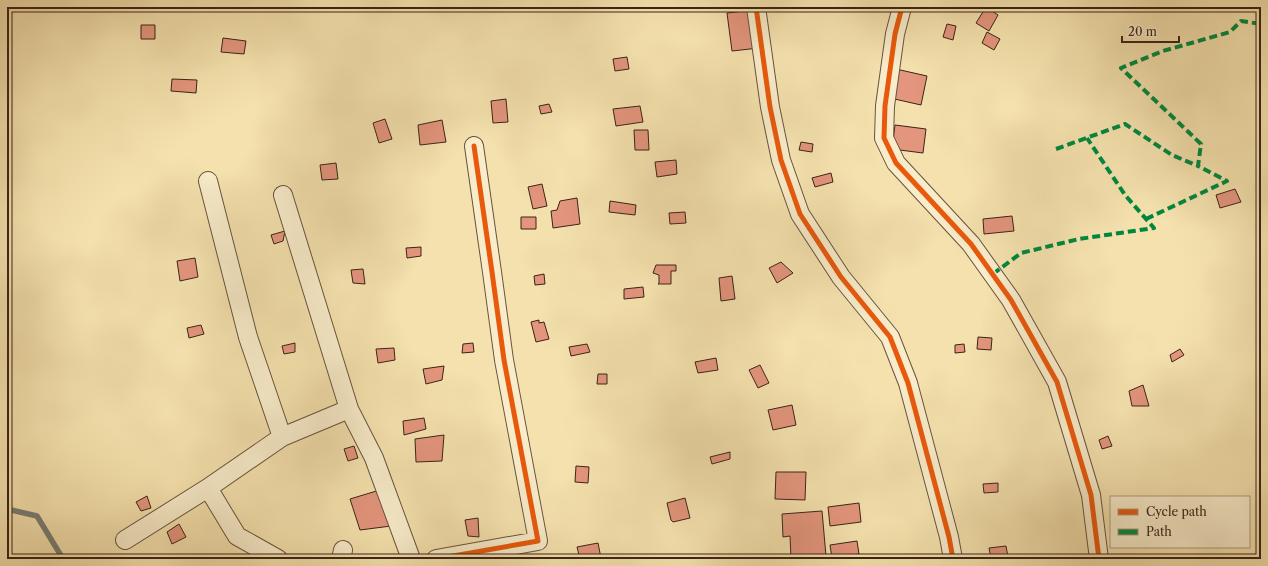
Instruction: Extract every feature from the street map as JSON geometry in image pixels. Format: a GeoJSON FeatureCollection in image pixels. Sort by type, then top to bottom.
{"type":"FeatureCollection","features":[{"type":"Feature","properties":{"kind":"street"},"geometry":{"type":"LineString","coordinates":[[756,7],[770,107],[781,160],[800,214],[841,277],[890,337],[908,383],[954,559]]}},
{"type":"Feature","properties":{"kind":"street"},"geometry":{"type":"LineString","coordinates":[[902,7],[895,34],[885,106],[884,138],[896,163],[971,244],[1011,300],[1057,382],[1091,495],[1099,559]]}},
{"type":"Feature","properties":{"kind":"street"},"geometry":{"type":"LineString","coordinates":[[436,559],[538,541],[504,360],[474,146]]}},
{"type":"Feature","properties":{"kind":"street"},"geometry":{"type":"LineString","coordinates":[[208,181],[248,337],[282,437]]}},
{"type":"Feature","properties":{"kind":"street"},"geometry":{"type":"LineString","coordinates":[[283,195],[349,409],[374,458],[411,559]]}},
{"type":"Feature","properties":{"kind":"street"},"geometry":{"type":"LineString","coordinates":[[125,540],[208,488],[282,437],[349,409]]}},
{"type":"Feature","properties":{"kind":"street"},"geometry":{"type":"LineString","coordinates":[[208,488],[237,536],[278,559]]}},
{"type":"Feature","properties":{"kind":"building"},"geometry":{"type":"Polygon","coordinates":[[[986,7],[998,15],[989,31],[976,23],[986,7]]]}},
{"type":"Feature","properties":{"kind":"building"},"geometry":{"type":"Polygon","coordinates":[[[754,10],[759,48],[732,51],[727,13],[754,10]]]}},
{"type":"Feature","properties":{"kind":"building"},"geometry":{"type":"Polygon","coordinates":[[[947,24],[956,26],[953,40],[943,37],[947,24]]]}},
{"type":"Feature","properties":{"kind":"building"},"geometry":{"type":"Polygon","coordinates":[[[141,25],[155,25],[155,39],[141,39],[141,25]]]}},
{"type":"Feature","properties":{"kind":"building"},"geometry":{"type":"Polygon","coordinates":[[[987,32],[1000,39],[994,50],[982,43],[987,32]]]}},
{"type":"Feature","properties":{"kind":"building"},"geometry":{"type":"Polygon","coordinates":[[[223,38],[246,41],[244,54],[221,52],[223,38]]]}},
{"type":"Feature","properties":{"kind":"building"},"geometry":{"type":"Polygon","coordinates":[[[627,57],[629,69],[615,71],[613,59],[627,57]]]}},
{"type":"Feature","properties":{"kind":"building"},"geometry":{"type":"Polygon","coordinates":[[[896,69],[927,76],[921,105],[890,98],[896,69]]]}},
{"type":"Feature","properties":{"kind":"building"},"geometry":{"type":"Polygon","coordinates":[[[172,79],[197,80],[196,93],[171,91],[172,79]]]}},
{"type":"Feature","properties":{"kind":"building"},"geometry":{"type":"Polygon","coordinates":[[[506,99],[508,122],[493,123],[491,101],[506,99]]]}},
{"type":"Feature","properties":{"kind":"building"},"geometry":{"type":"Polygon","coordinates":[[[549,104],[552,112],[541,114],[539,106],[549,104]]]}},
{"type":"Feature","properties":{"kind":"building"},"geometry":{"type":"Polygon","coordinates":[[[640,106],[643,122],[616,126],[613,109],[640,106]]]}},
{"type":"Feature","properties":{"kind":"building"},"geometry":{"type":"Polygon","coordinates":[[[385,119],[392,139],[379,143],[373,123],[385,119]]]}},
{"type":"Feature","properties":{"kind":"building"},"geometry":{"type":"Polygon","coordinates":[[[442,120],[446,142],[420,145],[418,125],[442,120]]]}},
{"type":"Feature","properties":{"kind":"building"},"geometry":{"type":"Polygon","coordinates":[[[895,125],[926,129],[923,153],[892,149],[895,125]]]}},
{"type":"Feature","properties":{"kind":"building"},"geometry":{"type":"Polygon","coordinates":[[[634,130],[648,130],[649,150],[635,150],[634,130]]]}},
{"type":"Feature","properties":{"kind":"building"},"geometry":{"type":"Polygon","coordinates":[[[801,142],[813,144],[812,152],[799,150],[801,142]]]}},
{"type":"Feature","properties":{"kind":"building"},"geometry":{"type":"Polygon","coordinates":[[[676,160],[677,174],[657,177],[655,162],[676,160]]]}},
{"type":"Feature","properties":{"kind":"building"},"geometry":{"type":"Polygon","coordinates":[[[336,163],[338,179],[322,180],[320,165],[336,163]]]}},
{"type":"Feature","properties":{"kind":"building"},"geometry":{"type":"Polygon","coordinates":[[[831,173],[833,182],[815,187],[812,178],[831,173]]]}},
{"type":"Feature","properties":{"kind":"building"},"geometry":{"type":"Polygon","coordinates":[[[542,184],[547,206],[533,209],[528,187],[542,184]]]}},
{"type":"Feature","properties":{"kind":"building"},"geometry":{"type":"Polygon","coordinates":[[[1235,189],[1241,202],[1220,208],[1216,195],[1235,189]]]}},
{"type":"Feature","properties":{"kind":"building"},"geometry":{"type":"Polygon","coordinates":[[[577,198],[580,224],[553,228],[551,211],[557,210],[560,201],[577,198]]]}},
{"type":"Feature","properties":{"kind":"building"},"geometry":{"type":"Polygon","coordinates":[[[610,201],[636,205],[635,215],[609,212],[610,201]]]}},
{"type":"Feature","properties":{"kind":"building"},"geometry":{"type":"Polygon","coordinates":[[[685,212],[686,223],[670,224],[669,213],[685,212]]]}},
{"type":"Feature","properties":{"kind":"building"},"geometry":{"type":"Polygon","coordinates":[[[1012,216],[1014,231],[984,234],[983,219],[1012,216]]]}},
{"type":"Feature","properties":{"kind":"building"},"geometry":{"type":"Polygon","coordinates":[[[521,217],[536,217],[536,229],[521,229],[521,217]]]}},
{"type":"Feature","properties":{"kind":"building"},"geometry":{"type":"Polygon","coordinates":[[[285,231],[283,241],[274,244],[271,235],[285,231]]]}},
{"type":"Feature","properties":{"kind":"building"},"geometry":{"type":"Polygon","coordinates":[[[421,247],[421,256],[407,258],[406,248],[421,247]]]}},
{"type":"Feature","properties":{"kind":"building"},"geometry":{"type":"Polygon","coordinates":[[[195,258],[198,277],[180,281],[177,261],[195,258]]]}},
{"type":"Feature","properties":{"kind":"building"},"geometry":{"type":"Polygon","coordinates":[[[781,262],[793,273],[777,283],[769,268],[781,262]]]}},
{"type":"Feature","properties":{"kind":"building"},"geometry":{"type":"Polygon","coordinates":[[[656,265],[676,265],[676,271],[671,271],[671,284],[658,284],[659,275],[653,273],[656,265]]]}},
{"type":"Feature","properties":{"kind":"building"},"geometry":{"type":"Polygon","coordinates":[[[363,269],[365,284],[353,283],[351,270],[363,269]]]}},
{"type":"Feature","properties":{"kind":"building"},"geometry":{"type":"Polygon","coordinates":[[[544,274],[545,284],[535,285],[534,276],[544,274]]]}},
{"type":"Feature","properties":{"kind":"building"},"geometry":{"type":"Polygon","coordinates":[[[732,276],[735,299],[721,301],[719,278],[732,276]]]}},
{"type":"Feature","properties":{"kind":"building"},"geometry":{"type":"Polygon","coordinates":[[[643,287],[644,297],[624,299],[624,289],[643,287]]]}},
{"type":"Feature","properties":{"kind":"building"},"geometry":{"type":"Polygon","coordinates":[[[539,320],[539,323],[544,322],[549,339],[536,342],[531,322],[539,320]]]}},
{"type":"Feature","properties":{"kind":"building"},"geometry":{"type":"Polygon","coordinates":[[[201,325],[204,334],[189,338],[187,328],[201,325]]]}},
{"type":"Feature","properties":{"kind":"building"},"geometry":{"type":"Polygon","coordinates":[[[978,337],[992,338],[991,350],[977,349],[978,337]]]}},
{"type":"Feature","properties":{"kind":"building"},"geometry":{"type":"Polygon","coordinates":[[[295,343],[295,352],[284,354],[282,346],[295,343]]]}},
{"type":"Feature","properties":{"kind":"building"},"geometry":{"type":"Polygon","coordinates":[[[473,343],[474,352],[462,353],[463,344],[473,343]]]}},
{"type":"Feature","properties":{"kind":"building"},"geometry":{"type":"Polygon","coordinates":[[[587,344],[590,352],[571,356],[569,347],[587,344]]]}},
{"type":"Feature","properties":{"kind":"building"},"geometry":{"type":"Polygon","coordinates":[[[964,344],[965,352],[955,353],[955,345],[964,344]]]}},
{"type":"Feature","properties":{"kind":"building"},"geometry":{"type":"Polygon","coordinates":[[[394,348],[395,360],[378,363],[376,349],[394,348]]]}},
{"type":"Feature","properties":{"kind":"building"},"geometry":{"type":"Polygon","coordinates":[[[1180,349],[1184,355],[1172,362],[1170,355],[1180,349]]]}},
{"type":"Feature","properties":{"kind":"building"},"geometry":{"type":"Polygon","coordinates":[[[716,358],[718,370],[698,373],[695,362],[716,358]]]}},
{"type":"Feature","properties":{"kind":"building"},"geometry":{"type":"Polygon","coordinates":[[[760,365],[769,383],[758,388],[749,370],[760,365]]]}},
{"type":"Feature","properties":{"kind":"building"},"geometry":{"type":"Polygon","coordinates":[[[444,366],[442,380],[426,384],[423,369],[444,366]]]}},
{"type":"Feature","properties":{"kind":"building"},"geometry":{"type":"Polygon","coordinates":[[[598,374],[607,374],[607,384],[597,384],[598,374]]]}},
{"type":"Feature","properties":{"kind":"building"},"geometry":{"type":"Polygon","coordinates":[[[1143,385],[1149,406],[1132,406],[1129,391],[1143,385]]]}},
{"type":"Feature","properties":{"kind":"building"},"geometry":{"type":"Polygon","coordinates":[[[792,405],[796,425],[773,430],[768,410],[792,405]]]}},
{"type":"Feature","properties":{"kind":"building"},"geometry":{"type":"Polygon","coordinates":[[[424,418],[426,429],[404,435],[403,421],[424,418]]]}},
{"type":"Feature","properties":{"kind":"building"},"geometry":{"type":"Polygon","coordinates":[[[444,435],[442,461],[416,462],[415,439],[444,435]]]}},
{"type":"Feature","properties":{"kind":"building"},"geometry":{"type":"Polygon","coordinates":[[[1108,436],[1112,446],[1102,449],[1099,440],[1108,436]]]}},
{"type":"Feature","properties":{"kind":"building"},"geometry":{"type":"Polygon","coordinates":[[[354,446],[358,458],[348,461],[344,449],[354,446]]]}},
{"type":"Feature","properties":{"kind":"building"},"geometry":{"type":"Polygon","coordinates":[[[730,452],[730,459],[712,464],[710,457],[730,452]]]}},
{"type":"Feature","properties":{"kind":"building"},"geometry":{"type":"Polygon","coordinates":[[[576,466],[589,467],[588,483],[575,482],[576,466]]]}},
{"type":"Feature","properties":{"kind":"building"},"geometry":{"type":"Polygon","coordinates":[[[776,472],[806,472],[805,500],[775,499],[776,472]]]}},
{"type":"Feature","properties":{"kind":"building"},"geometry":{"type":"Polygon","coordinates":[[[998,483],[998,492],[984,493],[983,484],[998,483]]]}},
{"type":"Feature","properties":{"kind":"building"},"geometry":{"type":"Polygon","coordinates":[[[383,489],[391,526],[360,530],[350,499],[383,489]]]}},
{"type":"Feature","properties":{"kind":"building"},"geometry":{"type":"Polygon","coordinates":[[[147,496],[151,508],[141,511],[136,502],[147,496]]]}},
{"type":"Feature","properties":{"kind":"building"},"geometry":{"type":"Polygon","coordinates":[[[685,498],[690,518],[673,522],[671,520],[667,503],[685,498]]]}},
{"type":"Feature","properties":{"kind":"building"},"geometry":{"type":"Polygon","coordinates":[[[859,503],[861,522],[830,526],[828,507],[859,503]]]}},
{"type":"Feature","properties":{"kind":"building"},"geometry":{"type":"Polygon","coordinates":[[[822,511],[826,556],[791,558],[790,536],[783,537],[782,514],[822,511]]]}},
{"type":"Feature","properties":{"kind":"building"},"geometry":{"type":"Polygon","coordinates":[[[478,518],[479,537],[468,536],[465,520],[478,518]]]}},
{"type":"Feature","properties":{"kind":"building"},"geometry":{"type":"Polygon","coordinates":[[[179,524],[186,537],[172,544],[167,532],[179,524]]]}},
{"type":"Feature","properties":{"kind":"building"},"geometry":{"type":"Polygon","coordinates":[[[857,541],[859,554],[832,558],[830,545],[857,541]]]}},
{"type":"Feature","properties":{"kind":"building"},"geometry":{"type":"Polygon","coordinates":[[[598,543],[601,558],[580,559],[577,547],[598,543]]]}},
{"type":"Feature","properties":{"kind":"building"},"geometry":{"type":"Polygon","coordinates":[[[1006,546],[1008,557],[991,559],[989,548],[1006,546]]]}},
{"type":"Feature","properties":{"kind":"waterway"},"geometry":{"type":"LineString","coordinates":[[7,509],[37,516],[63,559]]}},
{"type":"Feature","properties":{"kind":"marked path"},"geometry":{"type":"LineString","coordinates":[[1056,149],[1125,124],[1172,155],[1198,166],[1201,144],[1121,68],[1163,51],[1230,32],[1241,21],[1261,24]]}},
{"type":"Feature","properties":{"kind":"marked path"},"geometry":{"type":"LineString","coordinates":[[993,274],[1021,253],[1079,239],[1154,228],[1125,195],[1087,138]]}},
{"type":"Feature","properties":{"kind":"marked path"},"geometry":{"type":"LineString","coordinates":[[1146,219],[1227,181],[1198,166]]}},
{"type":"Feature","properties":{"kind":"cycle path"},"geometry":{"type":"LineString","coordinates":[[756,7],[770,107],[781,160],[800,214],[841,277],[890,337],[908,383],[949,537],[953,559]]}},
{"type":"Feature","properties":{"kind":"cycle path"},"geometry":{"type":"LineString","coordinates":[[902,7],[895,34],[885,106],[884,138],[896,163],[971,244],[1011,300],[1057,382],[1091,495],[1099,559]]}},
{"type":"Feature","properties":{"kind":"cycle path"},"geometry":{"type":"LineString","coordinates":[[436,559],[538,541],[504,360],[474,146]]}}]}
